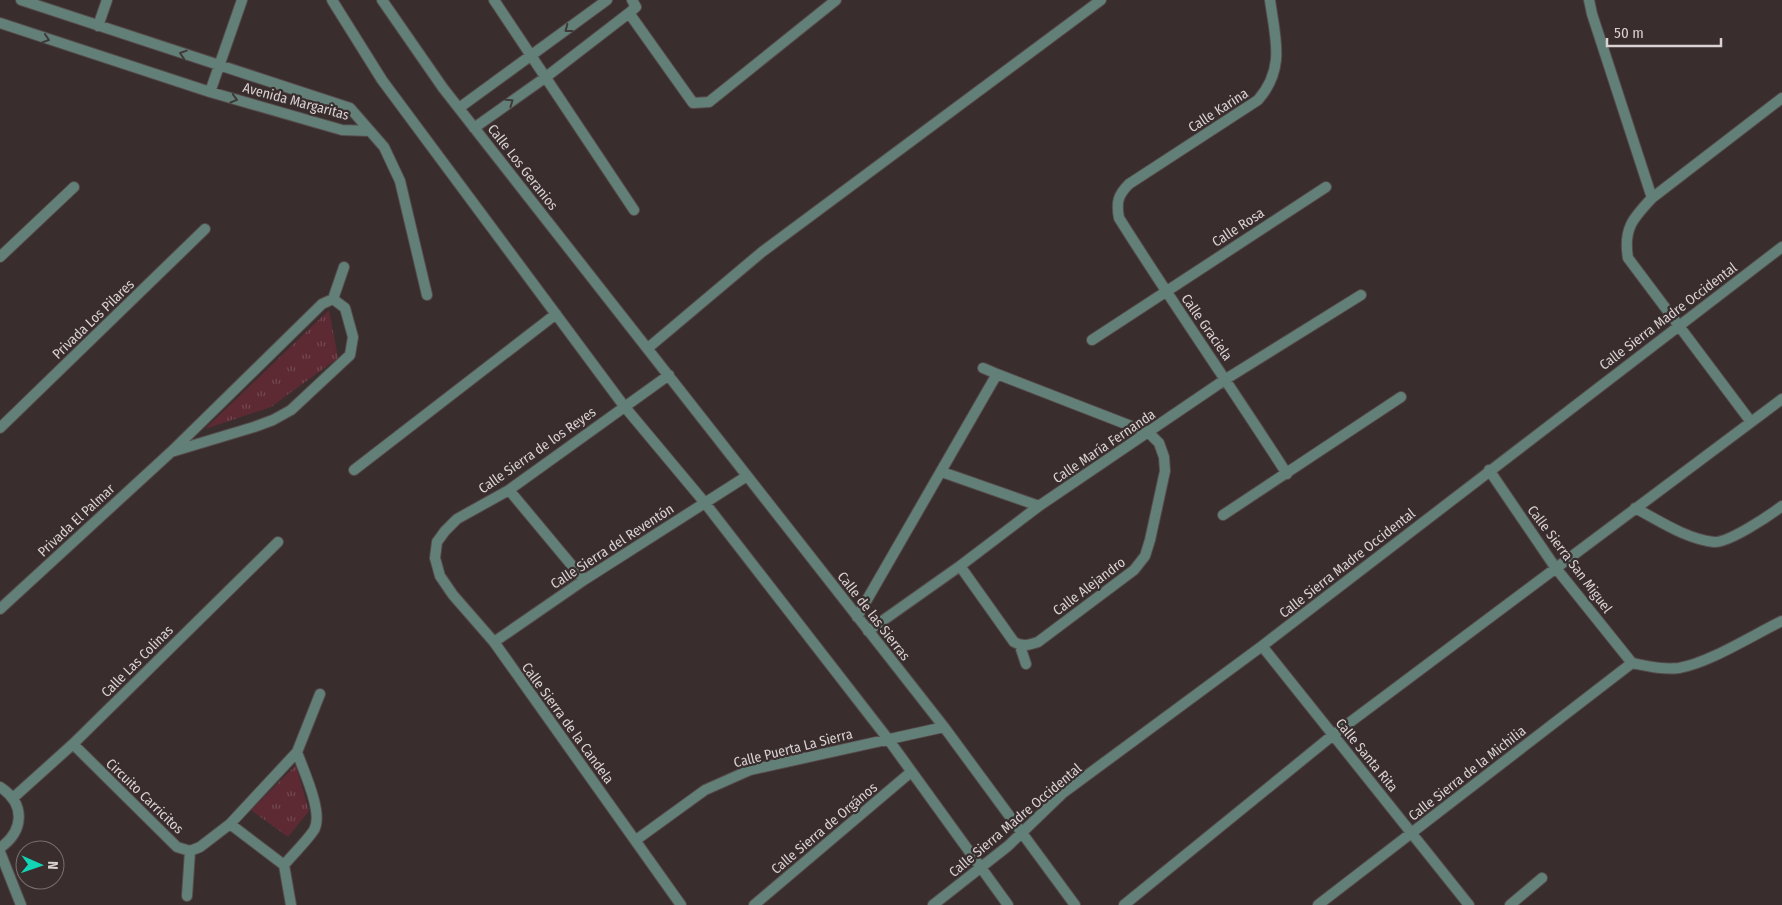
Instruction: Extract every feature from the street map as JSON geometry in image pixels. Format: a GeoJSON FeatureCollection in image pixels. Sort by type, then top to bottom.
{"type":"FeatureCollection","features":[{"type":"Feature","properties":{"kind":"street","name":"Avenida Margaritas"},"geometry":{"type":"LineString","coordinates":[[21,0],[350,108],[370,131]]}},
{"type":"Feature","properties":{"kind":"street"},"geometry":{"type":"LineString","coordinates":[[98,26],[107,0]]}},
{"type":"Feature","properties":{"kind":"street"},"geometry":{"type":"LineString","coordinates":[[210,92],[242,0]]}},
{"type":"Feature","properties":{"kind":"street"},"geometry":{"type":"LineString","coordinates":[[332,0],[382,80],[624,406],[705,503],[888,739],[980,870],[1008,905]]}},
{"type":"Feature","properties":{"kind":"street","name":"Calle Los Geranios"},"geometry":{"type":"LineString","coordinates":[[382,0],[474,128],[648,348]]}},
{"type":"Feature","properties":{"kind":"street"},"geometry":{"type":"LineString","coordinates":[[494,0],[634,210]]}},
{"type":"Feature","properties":{"kind":"street"},"geometry":{"type":"LineString","coordinates":[[459,108],[607,0]]}},
{"type":"Feature","properties":{"kind":"street"},"geometry":{"type":"LineString","coordinates":[[630,14],[693,103],[702,104],[709,102],[836,0]]}},
{"type":"Feature","properties":{"kind":"street"},"geometry":{"type":"LineString","coordinates":[[648,348],[762,252],[1101,0]]}},
{"type":"Feature","properties":{"kind":"street","name":"Calle Karina"},"geometry":{"type":"LineString","coordinates":[[1129,184],[1258,100],[1270,87],[1275,73],[1276,55],[1270,0]]}},
{"type":"Feature","properties":{"kind":"street"},"geometry":{"type":"LineString","coordinates":[[1589,0],[1652,198]]}},
{"type":"Feature","properties":{"kind":"street"},"geometry":{"type":"LineString","coordinates":[[474,128],[630,14],[636,7],[635,1]]}},
{"type":"Feature","properties":{"kind":"street","name":"Avenida Margaritas"},"geometry":{"type":"LineString","coordinates":[[0,23],[210,92],[342,130],[370,131]]}},
{"type":"Feature","properties":{"kind":"street"},"geometry":{"type":"LineString","coordinates":[[1751,422],[1628,258],[1625,242],[1629,226],[1652,198],[1782,98]]}},
{"type":"Feature","properties":{"kind":"street"},"geometry":{"type":"LineString","coordinates":[[370,131],[384,147],[400,181],[427,295]]}},
{"type":"Feature","properties":{"kind":"street","name":"Calle Graciela"},"geometry":{"type":"LineString","coordinates":[[1129,184],[1120,194],[1116,205],[1119,218],[1165,291],[1226,379],[1287,474]]}},
{"type":"Feature","properties":{"kind":"street","name":"Calle Rosa"},"geometry":{"type":"LineString","coordinates":[[1092,340],[1326,186]]}},
{"type":"Feature","properties":{"kind":"street"},"geometry":{"type":"LineString","coordinates":[[0,257],[74,187]]}},
{"type":"Feature","properties":{"kind":"street","name":"Privada Los Pilares"},"geometry":{"type":"LineString","coordinates":[[0,428],[206,230]]}},
{"type":"Feature","properties":{"kind":"street","name":"Calle Sierra Madre Occidental"},"geometry":{"type":"LineString","coordinates":[[933,905],[980,870],[1063,793],[1262,646],[1782,247]]}},
{"type":"Feature","properties":{"kind":"street"},"geometry":{"type":"LineString","coordinates":[[333,299],[344,267]]}},
{"type":"Feature","properties":{"kind":"street","name":"Calle María Fernanda"},"geometry":{"type":"LineString","coordinates":[[868,631],[960,566],[1039,506],[1226,379],[1361,294]]}},
{"type":"Feature","properties":{"kind":"street","name":"Privada El Palmar"},"geometry":{"type":"LineString","coordinates":[[0,609],[171,452],[322,304],[333,299],[345,308],[353,338],[350,355],[291,410],[254,427],[171,452]]}},
{"type":"Feature","properties":{"kind":"street"},"geometry":{"type":"LineString","coordinates":[[354,470],[556,314]]}},
{"type":"Feature","properties":{"kind":"street","name":"Calle de las Sierras"},"geometry":{"type":"LineString","coordinates":[[648,348],[944,727],[1075,905]]}},
{"type":"Feature","properties":{"kind":"street"},"geometry":{"type":"LineString","coordinates":[[983,368],[1149,433]]}},
{"type":"Feature","properties":{"kind":"street"},"geometry":{"type":"LineString","coordinates":[[857,617],[998,374]]}},
{"type":"Feature","properties":{"kind":"street","name":"Calle Sierra de los Reyes"},"geometry":{"type":"LineString","coordinates":[[435,558],[437,542],[457,519],[509,490],[669,375]]}},
{"type":"Feature","properties":{"kind":"street"},"geometry":{"type":"LineString","coordinates":[[1223,515],[1401,397]]}},
{"type":"Feature","properties":{"kind":"street"},"geometry":{"type":"LineString","coordinates":[[1124,905],[1333,735],[1782,399]]}},
{"type":"Feature","properties":{"kind":"street","name":"Calle Alejandro"},"geometry":{"type":"LineString","coordinates":[[1020,646],[1038,642],[1134,570],[1145,556],[1165,471],[1164,457],[1159,443],[1149,433]]}},
{"type":"Feature","properties":{"kind":"street","name":"Calle Sierra San Miguel"},"geometry":{"type":"LineString","coordinates":[[1489,470],[1555,567],[1632,663]]}},
{"type":"Feature","properties":{"kind":"street"},"geometry":{"type":"LineString","coordinates":[[942,472],[1039,506]]}},
{"type":"Feature","properties":{"kind":"street","name":"Calle Sierra del Reventón"},"geometry":{"type":"LineString","coordinates":[[494,642],[584,580],[747,476]]}},
{"type":"Feature","properties":{"kind":"street"},"geometry":{"type":"LineString","coordinates":[[509,490],[584,580]]}},
{"type":"Feature","properties":{"kind":"street"},"geometry":{"type":"LineString","coordinates":[[1636,508],[1685,534],[1716,542],[1742,532],[1782,506]]}},
{"type":"Feature","properties":{"kind":"street","name":"Calle Las Colinas"},"geometry":{"type":"LineString","coordinates":[[13,798],[73,744],[278,542]]}},
{"type":"Feature","properties":{"kind":"street","name":"Calle Sierra de la Candela"},"geometry":{"type":"LineString","coordinates":[[435,558],[440,576],[452,595],[494,642],[546,718],[636,840],[681,905]]}},
{"type":"Feature","properties":{"kind":"street"},"geometry":{"type":"LineString","coordinates":[[960,566],[1014,642],[1020,646],[1026,664]]}},
{"type":"Feature","properties":{"kind":"street"},"geometry":{"type":"LineString","coordinates":[[1632,663],[1657,668],[1678,668],[1701,661],[1782,621]]}},
{"type":"Feature","properties":{"kind":"street","name":"Calle Santa Rita"},"geometry":{"type":"LineString","coordinates":[[1262,646],[1469,905]]}},
{"type":"Feature","properties":{"kind":"street","name":"Calle Sierra de la Michilia"},"geometry":{"type":"LineString","coordinates":[[1318,905],[1632,663]]}},
{"type":"Feature","properties":{"kind":"street"},"geometry":{"type":"LineString","coordinates":[[190,851],[200,847],[230,824],[297,752],[320,694]]}},
{"type":"Feature","properties":{"kind":"street","name":"Calle Puerta La Sierra"},"geometry":{"type":"LineString","coordinates":[[636,840],[705,790],[750,770],[944,727]]}},
{"type":"Feature","properties":{"kind":"street","name":"Circuito Carricitos"},"geometry":{"type":"LineString","coordinates":[[73,744],[177,847],[190,851],[187,896]]}},
{"type":"Feature","properties":{"kind":"street"},"geometry":{"type":"LineString","coordinates":[[284,865],[314,829],[317,821],[316,806],[297,752]]}},
{"type":"Feature","properties":{"kind":"street","name":"Calle Sierra de Orgános"},"geometry":{"type":"LineString","coordinates":[[754,905],[911,772]]}},
{"type":"Feature","properties":{"kind":"street"},"geometry":{"type":"LineString","coordinates":[[0,787],[13,798],[19,819],[17,830],[11,840],[0,848]]}},
{"type":"Feature","properties":{"kind":"street"},"geometry":{"type":"LineString","coordinates":[[230,824],[284,865],[291,905]]}},
{"type":"Feature","properties":{"kind":"street"},"geometry":{"type":"LineString","coordinates":[[0,852],[21,905]]}},
{"type":"Feature","properties":{"kind":"street"},"geometry":{"type":"LineString","coordinates":[[1510,905],[1542,878]]}},
{"type":"Feature","properties":{"kind":"green space"},"geometry":{"type":"Polygon","coordinates":[[[329,310],[338,358],[271,407],[205,429],[329,310]]]}},
{"type":"Feature","properties":{"kind":"green space"},"geometry":{"type":"Polygon","coordinates":[[[296,765],[309,811],[288,837],[251,810],[296,765]]]}}]}
